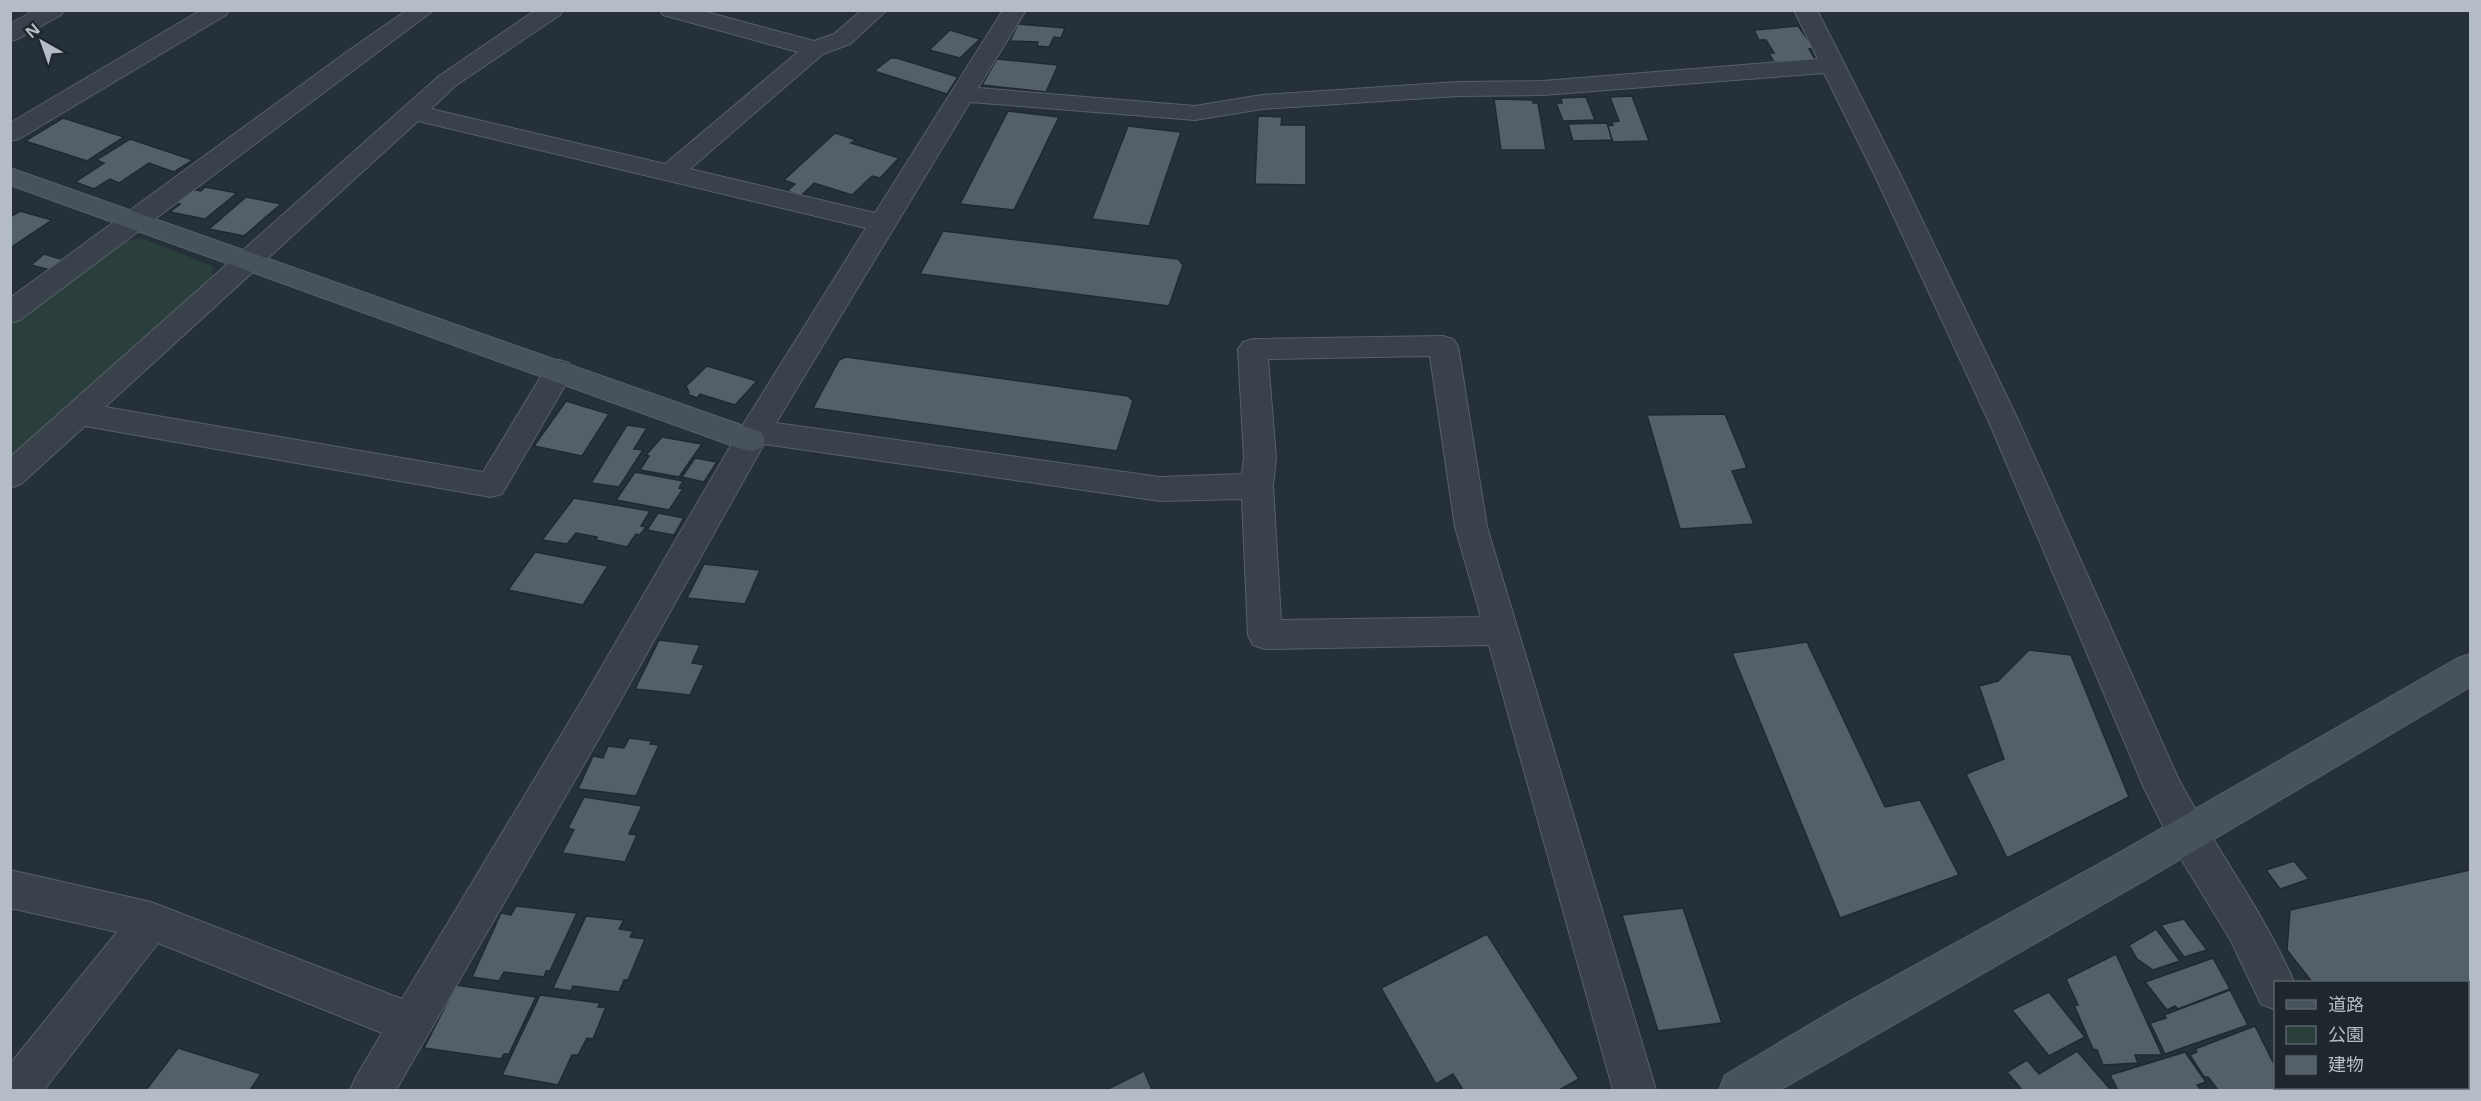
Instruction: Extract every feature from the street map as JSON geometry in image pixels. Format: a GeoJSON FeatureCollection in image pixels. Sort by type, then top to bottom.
{"type":"FeatureCollection","features":[{"type":"Feature","properties":{"kind":"street"},"geometry":{"type":"LineString","coordinates":[[10,34],[53,10]]}},
{"type":"Feature","properties":{"kind":"street"},"geometry":{"type":"LineString","coordinates":[[10,134],[218,10]]}},
{"type":"Feature","properties":{"kind":"street"},"geometry":{"type":"LineString","coordinates":[[10,313],[423,10]]}},
{"type":"Feature","properties":{"kind":"street"},"geometry":{"type":"LineString","coordinates":[[10,476],[447,81],[552,10]]}},
{"type":"Feature","properties":{"kind":"street"},"geometry":{"type":"LineString","coordinates":[[671,10],[815,50]]}},
{"type":"Feature","properties":{"kind":"street"},"geometry":{"type":"LineString","coordinates":[[669,174],[815,50],[842,39],[876,10]]}},
{"type":"Feature","properties":{"kind":"street"},"geometry":{"type":"LineString","coordinates":[[372,1090],[597,708],[753,435],[1015,10]]}},
{"type":"Feature","properties":{"kind":"street"},"geometry":{"type":"LineString","coordinates":[[1805,10],[1888,176],[2004,422],[2163,788],[2187,834],[2244,924],[2274,986]]}},
{"type":"Feature","properties":{"kind":"street"},"geometry":{"type":"LineString","coordinates":[[963,94],[1195,113],[1262,102],[1458,89],[1543,88],[1831,64]]}},
{"type":"Feature","properties":{"kind":"street"},"geometry":{"type":"LineString","coordinates":[[413,112],[882,223]]}},
{"type":"Feature","properties":{"kind":"street"},"geometry":{"type":"LineString","coordinates":[[10,176],[559,370],[753,435],[1160,489],[1257,486]]}},
{"type":"Feature","properties":{"kind":"street"},"geometry":{"type":"LineString","coordinates":[[1502,632],[1264,635],[1257,486],[1260,458],[1254,349],[1443,346],[1471,527],[1502,632],[1635,1090]]}},
{"type":"Feature","properties":{"kind":"street"},"geometry":{"type":"LineString","coordinates":[[80,414],[491,485],[559,370]]}},
{"type":"Feature","properties":{"kind":"street"},"geometry":{"type":"LineString","coordinates":[[1740,1090],[2470,669]]}},
{"type":"Feature","properties":{"kind":"street"},"geometry":{"type":"LineString","coordinates":[[10,889],[152,921],[410,1023]]}},
{"type":"Feature","properties":{"kind":"street"},"geometry":{"type":"LineString","coordinates":[[17,1090],[152,921]]}},
{"type":"Feature","properties":{"kind":"green space"},"geometry":{"type":"Polygon","coordinates":[[[141,238],[213,266],[212,279],[11,459],[11,321],[113,245],[141,238]]]}},
{"type":"Feature","properties":{"kind":"building"},"geometry":{"type":"Polygon","coordinates":[[[1018,24],[1065,28],[1061,38],[1054,37],[1049,47],[1037,46],[1038,42],[1010,41],[1018,24]]]}},
{"type":"Feature","properties":{"kind":"building"},"geometry":{"type":"Polygon","coordinates":[[[1798,26],[1815,49],[1809,49],[1816,61],[1774,62],[1769,53],[1774,53],[1766,40],[1759,40],[1754,30],[1798,26]]]}},
{"type":"Feature","properties":{"kind":"building"},"geometry":{"type":"Polygon","coordinates":[[[950,30],[980,39],[960,58],[929,50],[950,30]]]}},
{"type":"Feature","properties":{"kind":"building"},"geometry":{"type":"Polygon","coordinates":[[[891,58],[958,77],[947,94],[874,71],[891,58]]]}},
{"type":"Feature","properties":{"kind":"building"},"geometry":{"type":"Polygon","coordinates":[[[997,59],[1058,65],[1046,92],[982,85],[997,59]]]}},
{"type":"Feature","properties":{"kind":"building"},"geometry":{"type":"Polygon","coordinates":[[[1632,96],[1649,141],[1613,142],[1607,126],[1613,125],[1611,122],[1619,121],[1610,97],[1632,96]]]}},
{"type":"Feature","properties":{"kind":"building"},"geometry":{"type":"Polygon","coordinates":[[[1586,97],[1595,120],[1563,121],[1556,103],[1562,103],[1561,98],[1586,97]]]}},
{"type":"Feature","properties":{"kind":"building"},"geometry":{"type":"Polygon","coordinates":[[[1494,99],[1533,100],[1533,103],[1538,103],[1546,150],[1501,150],[1494,99]]]}},
{"type":"Feature","properties":{"kind":"building"},"geometry":{"type":"Polygon","coordinates":[[[1008,111],[1059,117],[1014,210],[960,204],[1008,111]]]}},
{"type":"Feature","properties":{"kind":"building"},"geometry":{"type":"Polygon","coordinates":[[[1258,116],[1282,117],[1281,125],[1306,125],[1306,185],[1255,184],[1258,116]]]}},
{"type":"Feature","properties":{"kind":"building"},"geometry":{"type":"Polygon","coordinates":[[[63,118],[124,137],[87,161],[25,141],[63,118]]]}},
{"type":"Feature","properties":{"kind":"building"},"geometry":{"type":"Polygon","coordinates":[[[1607,123],[1612,140],[1573,141],[1568,124],[1607,123]]]}},
{"type":"Feature","properties":{"kind":"building"},"geometry":{"type":"Polygon","coordinates":[[[1128,126],[1181,132],[1149,226],[1092,219],[1128,126]]]}},
{"type":"Feature","properties":{"kind":"building"},"geometry":{"type":"Polygon","coordinates":[[[835,133],[856,140],[851,143],[899,158],[880,178],[872,176],[852,195],[814,183],[801,196],[787,191],[795,184],[784,180],[835,133]]]}},
{"type":"Feature","properties":{"kind":"building"},"geometry":{"type":"Polygon","coordinates":[[[130,139],[193,160],[174,172],[149,163],[119,183],[110,179],[94,189],[75,182],[104,163],[96,160],[130,139]]]}},
{"type":"Feature","properties":{"kind":"building"},"geometry":{"type":"Polygon","coordinates":[[[205,187],[237,193],[205,219],[170,212],[180,204],[173,202],[191,189],[201,191],[205,187]]]}},
{"type":"Feature","properties":{"kind":"building"},"geometry":{"type":"Polygon","coordinates":[[[246,197],[281,204],[244,236],[209,229],[246,197]]]}},
{"type":"Feature","properties":{"kind":"building"},"geometry":{"type":"Polygon","coordinates":[[[20,211],[52,220],[10,248],[10,217],[20,211]]]}},
{"type":"Feature","properties":{"kind":"building"},"geometry":{"type":"Polygon","coordinates":[[[943,231],[1178,259],[1183,265],[1169,306],[920,274],[943,231]]]}},
{"type":"Feature","properties":{"kind":"building"},"geometry":{"type":"Polygon","coordinates":[[[44,254],[64,260],[50,270],[31,265],[44,254]]]}},
{"type":"Feature","properties":{"kind":"building"},"geometry":{"type":"Polygon","coordinates":[[[846,357],[1128,396],[1133,401],[1117,451],[813,408],[839,360],[846,357]]]}},
{"type":"Feature","properties":{"kind":"building"},"geometry":{"type":"Polygon","coordinates":[[[707,366],[757,381],[735,405],[700,394],[697,398],[687,394],[689,392],[686,386],[707,366]]]}},
{"type":"Feature","properties":{"kind":"building"},"geometry":{"type":"Polygon","coordinates":[[[566,401],[609,414],[582,456],[534,446],[566,401]]]}},
{"type":"Feature","properties":{"kind":"building"},"geometry":{"type":"Polygon","coordinates":[[[1725,414],[1747,468],[1732,471],[1754,524],[1680,529],[1647,415],[1725,414]]]}},
{"type":"Feature","properties":{"kind":"building"},"geometry":{"type":"Polygon","coordinates":[[[627,425],[647,428],[634,449],[643,450],[619,487],[591,483],[627,425]]]}},
{"type":"Feature","properties":{"kind":"building"},"geometry":{"type":"Polygon","coordinates":[[[662,437],[702,444],[679,477],[640,470],[649,456],[646,455],[662,437]]]}},
{"type":"Feature","properties":{"kind":"building"},"geometry":{"type":"Polygon","coordinates":[[[695,458],[717,462],[704,482],[682,477],[695,458]]]}},
{"type":"Feature","properties":{"kind":"building"},"geometry":{"type":"Polygon","coordinates":[[[635,472],[683,481],[679,488],[683,489],[669,510],[616,500],[635,472]]]}},
{"type":"Feature","properties":{"kind":"building"},"geometry":{"type":"Polygon","coordinates":[[[574,498],[650,511],[641,526],[646,527],[640,535],[636,534],[627,547],[576,533],[567,544],[542,540],[574,498]]]}},
{"type":"Feature","properties":{"kind":"building"},"geometry":{"type":"Polygon","coordinates":[[[658,513],[684,518],[674,535],[647,530],[658,513]]]}},
{"type":"Feature","properties":{"kind":"building"},"geometry":{"type":"Polygon","coordinates":[[[535,552],[608,566],[583,605],[508,590],[535,552]]]}},
{"type":"Feature","properties":{"kind":"building"},"geometry":{"type":"Polygon","coordinates":[[[704,564],[760,570],[745,604],[687,598],[704,564]]]}},
{"type":"Feature","properties":{"kind":"building"},"geometry":{"type":"Polygon","coordinates":[[[659,640],[700,645],[692,663],[704,665],[690,695],[635,689],[659,640]]]}},
{"type":"Feature","properties":{"kind":"building"},"geometry":{"type":"Polygon","coordinates":[[[1807,642],[1885,807],[1920,800],[1959,875],[1840,918],[1732,653],[1807,642]]]}},
{"type":"Feature","properties":{"kind":"building"},"geometry":{"type":"Polygon","coordinates":[[[2029,650],[2071,655],[2129,797],[2007,858],[1966,774],[2004,759],[1979,686],[1998,681],[2029,650]]]}},
{"type":"Feature","properties":{"kind":"building"},"geometry":{"type":"Polygon","coordinates":[[[629,738],[652,741],[650,744],[659,745],[636,796],[578,789],[593,756],[603,758],[608,746],[624,748],[629,738]]]}},
{"type":"Feature","properties":{"kind":"building"},"geometry":{"type":"Polygon","coordinates":[[[584,797],[642,806],[629,834],[637,835],[625,862],[562,853],[574,830],[568,828],[584,797]]]}},
{"type":"Feature","properties":{"kind":"building"},"geometry":{"type":"Polygon","coordinates":[[[2294,861],[2309,879],[2280,889],[2266,870],[2294,861]]]}},
{"type":"Feature","properties":{"kind":"building"},"geometry":{"type":"Polygon","coordinates":[[[2470,870],[2470,1090],[2394,1089],[2469,1089],[2469,981],[2311,981],[2287,950],[2290,910],[2470,870]]]}},
{"type":"Feature","properties":{"kind":"building"},"geometry":{"type":"Polygon","coordinates":[[[516,906],[577,913],[550,971],[546,971],[544,977],[504,972],[499,981],[472,977],[501,913],[511,915],[516,906]]]}},
{"type":"Feature","properties":{"kind":"building"},"geometry":{"type":"Polygon","coordinates":[[[1683,908],[1722,1023],[1658,1031],[1622,915],[1683,908]]]}},
{"type":"Feature","properties":{"kind":"building"},"geometry":{"type":"Polygon","coordinates":[[[586,916],[624,920],[619,929],[633,931],[630,937],[645,939],[628,980],[624,980],[619,992],[573,986],[571,991],[553,988],[586,916]]]}},
{"type":"Feature","properties":{"kind":"building"},"geometry":{"type":"Polygon","coordinates":[[[2184,919],[2207,950],[2184,957],[2161,925],[2184,919]]]}},
{"type":"Feature","properties":{"kind":"building"},"geometry":{"type":"Polygon","coordinates":[[[2156,929],[2180,961],[2153,970],[2137,959],[2129,945],[2156,929]]]}},
{"type":"Feature","properties":{"kind":"building"},"geometry":{"type":"Polygon","coordinates":[[[1487,934],[1579,1079],[1559,1090],[1463,1090],[1453,1074],[1436,1084],[1381,988],[1487,934]]]}},
{"type":"Feature","properties":{"kind":"building"},"geometry":{"type":"Polygon","coordinates":[[[2116,954],[2162,1055],[2135,1055],[2138,1063],[2103,1065],[2097,1050],[2093,1049],[2074,1005],[2078,1005],[2066,979],[2116,954]]]}},
{"type":"Feature","properties":{"kind":"building"},"geometry":{"type":"Polygon","coordinates":[[[2213,958],[2230,989],[2178,1009],[2175,1006],[2167,1010],[2145,982],[2213,958]]]}},
{"type":"Feature","properties":{"kind":"building"},"geometry":{"type":"Polygon","coordinates":[[[456,985],[536,997],[509,1054],[504,1054],[501,1059],[424,1048],[456,985]]]}},
{"type":"Feature","properties":{"kind":"building"},"geometry":{"type":"Polygon","coordinates":[[[2230,990],[2248,1025],[2165,1054],[2150,1023],[2166,1018],[2164,1015],[2230,990]]]}},
{"type":"Feature","properties":{"kind":"building"},"geometry":{"type":"Polygon","coordinates":[[[2049,992],[2085,1037],[2049,1056],[2012,1010],[2049,992]]]}},
{"type":"Feature","properties":{"kind":"building"},"geometry":{"type":"Polygon","coordinates":[[[540,995],[600,1003],[598,1007],[606,1007],[593,1039],[587,1038],[578,1055],[572,1055],[558,1085],[502,1075],[540,995]]]}},
{"type":"Feature","properties":{"kind":"building"},"geometry":{"type":"Polygon","coordinates":[[[2255,1026],[2274,1064],[2274,1089],[2286,1090],[2218,1090],[2208,1077],[2204,1077],[2190,1055],[2197,1052],[2195,1049],[2255,1026]]]}},
{"type":"Feature","properties":{"kind":"building"},"geometry":{"type":"Polygon","coordinates":[[[178,1048],[261,1074],[250,1090],[146,1090],[178,1048]]]}},
{"type":"Feature","properties":{"kind":"building"},"geometry":{"type":"Polygon","coordinates":[[[2077,1051],[2111,1090],[2022,1090],[2007,1072],[2027,1060],[2039,1074],[2077,1051]]]}},
{"type":"Feature","properties":{"kind":"building"},"geometry":{"type":"Polygon","coordinates":[[[2185,1052],[2206,1082],[2197,1085],[2201,1090],[2118,1090],[2110,1075],[2185,1052]]]}},
{"type":"Feature","properties":{"kind":"building"},"geometry":{"type":"Polygon","coordinates":[[[1144,1071],[1152,1090],[1106,1090],[1144,1071]]]}}]}
